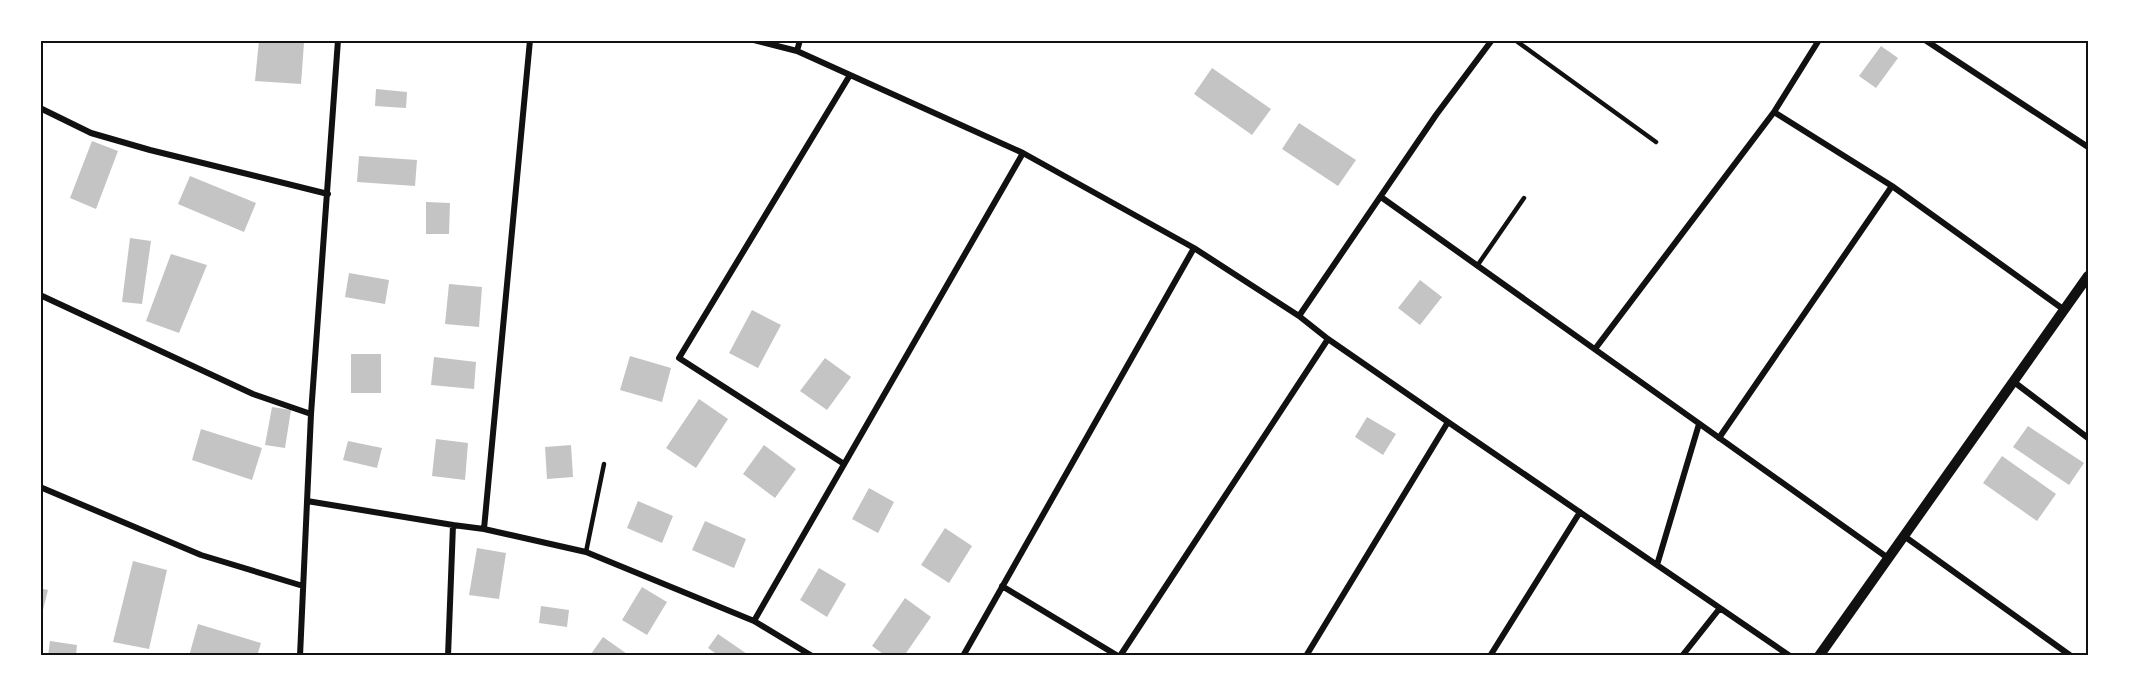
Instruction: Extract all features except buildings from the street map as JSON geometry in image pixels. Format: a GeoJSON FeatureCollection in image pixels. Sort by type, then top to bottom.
{"type":"FeatureCollection","features":[{"type":"Feature","properties":{"kind":"street"},"geometry":{"type":"LineString","coordinates":[[300,656],[311,414],[338,40]]}},
{"type":"Feature","properties":{"kind":"street"},"geometry":{"type":"LineString","coordinates":[[483,529],[530,40]]}},
{"type":"Feature","properties":{"kind":"street"},"geometry":{"type":"LineString","coordinates":[[754,40],[796,51],[1023,153],[1194,248],[1299,316],[1328,339],[1790,656]]}},
{"type":"Feature","properties":{"kind":"street"},"geometry":{"type":"LineString","coordinates":[[796,51],[800,40]]}},
{"type":"Feature","properties":{"kind":"street"},"geometry":{"type":"LineString","coordinates":[[1299,316],[1436,115],[1492,40]]}},
{"type":"Feature","properties":{"kind":"street"},"geometry":{"type":"LineString","coordinates":[[1595,349],[1774,112],[1820,40]]}},
{"type":"Feature","properties":{"kind":"street"},"geometry":{"type":"LineString","coordinates":[[1925,40],[2088,147]]}},
{"type":"Feature","properties":{"kind":"street"},"geometry":{"type":"LineString","coordinates":[[844,464],[679,358],[850,75]]}},
{"type":"Feature","properties":{"kind":"street"},"geometry":{"type":"LineString","coordinates":[[40,108],[92,133],[328,194]]}},
{"type":"Feature","properties":{"kind":"street"},"geometry":{"type":"LineString","coordinates":[[1774,112],[1892,186],[2063,309]]}},
{"type":"Feature","properties":{"kind":"street"},"geometry":{"type":"LineString","coordinates":[[754,621],[1023,153]]}},
{"type":"Feature","properties":{"kind":"street"},"geometry":{"type":"LineString","coordinates":[[1719,438],[1892,186]]}},
{"type":"Feature","properties":{"kind":"street"},"geometry":{"type":"LineString","coordinates":[[1381,197],[1888,558]]}},
{"type":"Feature","properties":{"kind":"street"},"geometry":{"type":"LineString","coordinates":[[963,656],[1194,248]]}},
{"type":"Feature","properties":{"kind":"street"},"geometry":{"type":"LineString","coordinates":[[1819,656],[2088,276]]}},
{"type":"Feature","properties":{"kind":"street"},"geometry":{"type":"LineString","coordinates":[[40,295],[253,394],[311,414]]}},
{"type":"Feature","properties":{"kind":"street"},"geometry":{"type":"LineString","coordinates":[[1002,586],[1119,656],[1328,339]]}},
{"type":"Feature","properties":{"kind":"street"},"geometry":{"type":"LineString","coordinates":[[2014,382],[2088,438]]}},
{"type":"Feature","properties":{"kind":"street"},"geometry":{"type":"LineString","coordinates":[[1306,656],[1448,422]]}},
{"type":"Feature","properties":{"kind":"street"},"geometry":{"type":"LineString","coordinates":[[1657,565],[1699,424]]}},
{"type":"Feature","properties":{"kind":"street"},"geometry":{"type":"LineString","coordinates":[[40,487],[201,555],[303,586]]}},
{"type":"Feature","properties":{"kind":"street"},"geometry":{"type":"LineString","coordinates":[[307,501],[483,529],[586,552],[754,621],[812,656]]}},
{"type":"Feature","properties":{"kind":"street"},"geometry":{"type":"LineString","coordinates":[[1490,656],[1580,512]]}},
{"type":"Feature","properties":{"kind":"street"},"geometry":{"type":"LineString","coordinates":[[448,656],[453,525]]}},
{"type":"Feature","properties":{"kind":"street"},"geometry":{"type":"LineString","coordinates":[[1904,536],[2071,656]]}},
{"type":"Feature","properties":{"kind":"street"},"geometry":{"type":"LineString","coordinates":[[1682,656],[1720,608]]}},
{"type":"Feature","properties":{"kind":"lane"},"geometry":{"type":"LineString","coordinates":[[1515,40],[1656,142]]}},
{"type":"Feature","properties":{"kind":"lane"},"geometry":{"type":"LineString","coordinates":[[1477,266],[1524,198]]}},
{"type":"Feature","properties":{"kind":"lane"},"geometry":{"type":"LineString","coordinates":[[586,552],[604,464]]}}]}
